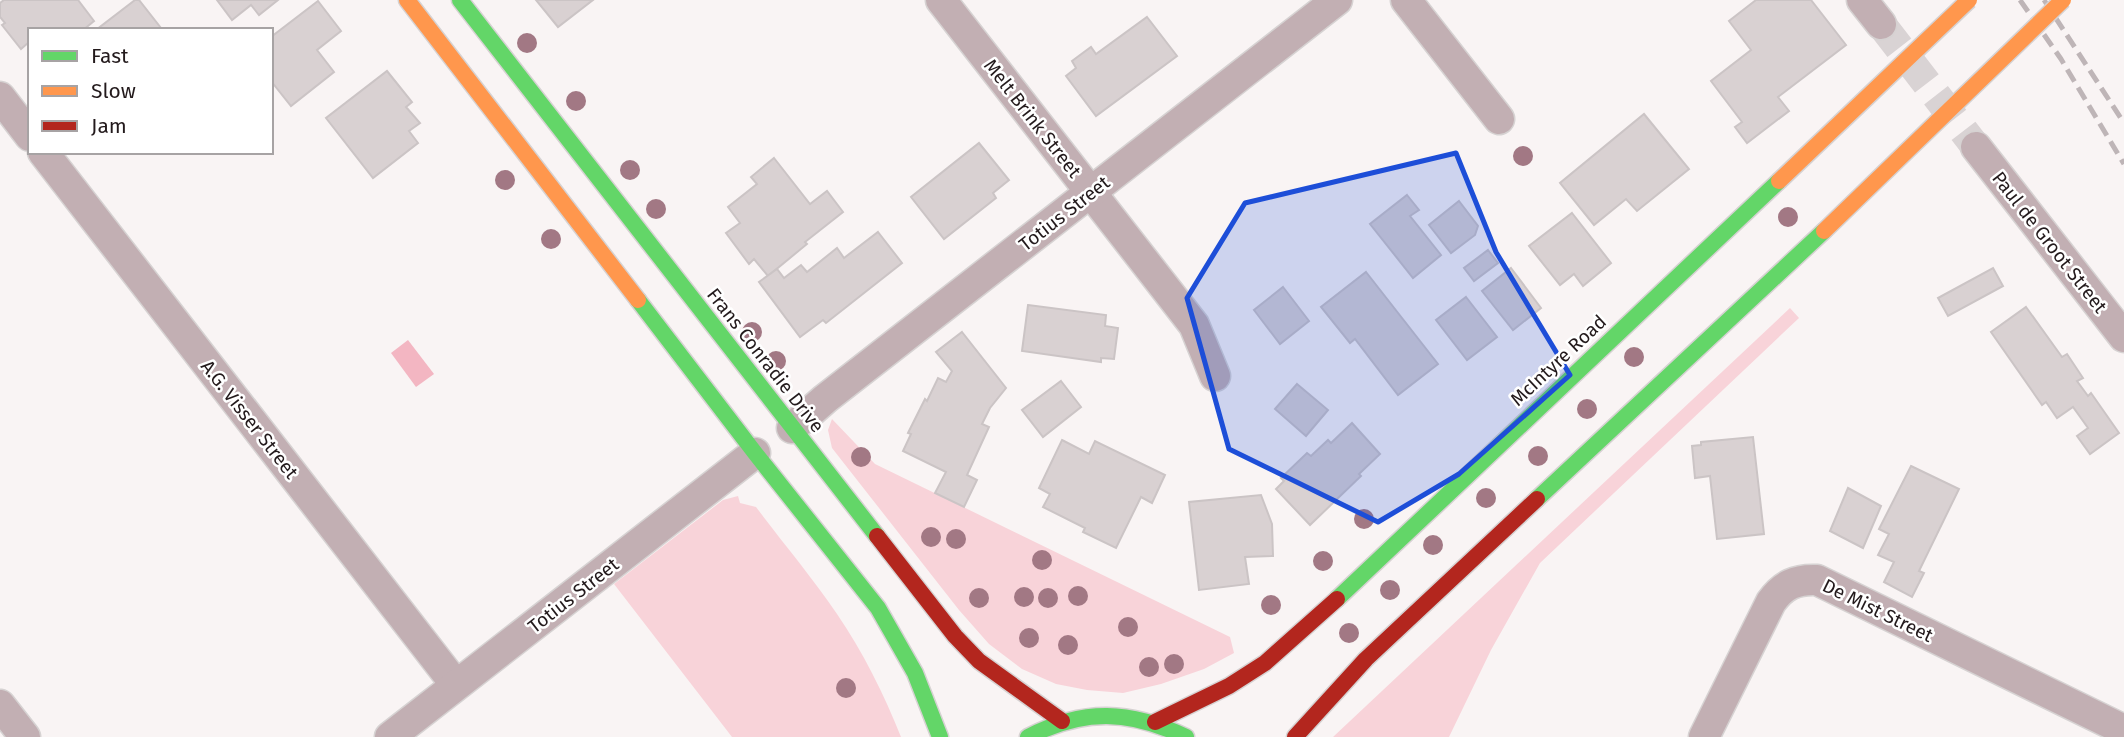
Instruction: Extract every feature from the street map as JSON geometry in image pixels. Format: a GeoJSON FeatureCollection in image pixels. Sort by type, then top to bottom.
{"type":"FeatureCollection","features":[{"type":"Feature","properties":{"kind":"main road"},"geometry":{"type":"LineString","coordinates":[[407,0],[755,453],[878,608],[915,673],[940,737]]}},
{"type":"Feature","properties":{"kind":"main road","name":"Frans Conradie Drive"},"geometry":{"type":"LineString","coordinates":[[460,0],[955,636],[979,661],[1062,721]]}},
{"type":"Feature","properties":{"kind":"main road","name":"McIntyre Road"},"geometry":{"type":"LineString","coordinates":[[1155,722],[1229,686],[1265,663],[1312,623],[1969,0]]}},
{"type":"Feature","properties":{"kind":"main road"},"geometry":{"type":"LineString","coordinates":[[1294,737],[1366,659],[1824,231],[2063,0]]}},
{"type":"Feature","properties":{"kind":"main road"},"geometry":{"type":"LineString","coordinates":[[1028,737],[1062,721],[1107,714],[1155,722],[1186,737]]}},
{"type":"Feature","properties":{"kind":"street","name":"Melt Brink Street"},"geometry":{"type":"LineString","coordinates":[[942,0],[1195,325],[1215,376]]}},
{"type":"Feature","properties":{"kind":"street","name":"Totius Street"},"geometry":{"type":"LineString","coordinates":[[792,428],[1337,0]]}},
{"type":"Feature","properties":{"kind":"street"},"geometry":{"type":"LineString","coordinates":[[1406,0],[1499,119]]}},
{"type":"Feature","properties":{"kind":"street"},"geometry":{"type":"LineString","coordinates":[[1862,0],[1881,24]]}},
{"type":"Feature","properties":{"kind":"street"},"geometry":{"type":"LineString","coordinates":[[0,97],[28,133]]}},
{"type":"Feature","properties":{"kind":"street","name":"Paul de Groot Street"},"geometry":{"type":"LineString","coordinates":[[1976,147],[2124,337]]}},
{"type":"Feature","properties":{"kind":"street","name":"A.G. Visser Street"},"geometry":{"type":"LineString","coordinates":[[45,154],[457,685]]}},
{"type":"Feature","properties":{"kind":"street","name":"Totius Street"},"geometry":{"type":"LineString","coordinates":[[390,737],[755,453]]}},
{"type":"Feature","properties":{"kind":"street","name":"De Mist Street"},"geometry":{"type":"LineString","coordinates":[[1704,737],[1771,602],[1779,591],[1790,583],[1803,579],[1817,580],[2124,730]]}},
{"type":"Feature","properties":{"kind":"street"},"geometry":{"type":"LineString","coordinates":[[0,705],[25,737]]}},
{"type":"Feature","properties":{"kind":"highlighted area"},"geometry":{"type":"Polygon","coordinates":[[[1456,153],[1496,252],[1570,375],[1459,474],[1378,522],[1229,449],[1187,298],[1245,203],[1456,153]]]}},
{"type":"Feature","properties":{"kind":"shaded area"},"geometry":{"type":"Polygon","coordinates":[[[1790,308],[1799,318],[1540,563],[1491,650],[1449,737],[1333,737],[1790,308]]]}},
{"type":"Feature","properties":{"kind":"shaded area"},"geometry":{"type":"Polygon","coordinates":[[[408,340],[434,374],[416,387],[391,353],[408,340]]]}},
{"type":"Feature","properties":{"kind":"shaded area"},"geometry":{"type":"Polygon","coordinates":[[[832,419],[875,464],[1230,637],[1234,653],[1204,669],[1161,684],[1123,693],[1056,684],[1022,669],[989,644],[959,610],[832,448],[828,430],[832,419]]]}},
{"type":"Feature","properties":{"kind":"shaded area"},"geometry":{"type":"Polygon","coordinates":[[[738,496],[740,503],[756,507],[837,614],[856,643],[901,737],[732,737],[614,584],[723,500],[738,496]]]}},
{"type":"Feature","properties":{"kind":"building"},"geometry":{"type":"Polygon","coordinates":[[[4,0],[78,0],[94,21],[85,28],[28,28],[28,43],[21,49],[2,25],[5,23],[0,17],[0,3],[4,0]]]}},
{"type":"Feature","properties":{"kind":"building"},"geometry":{"type":"Polygon","coordinates":[[[135,0],[139,0],[161,28],[99,28],[135,0]]]}},
{"type":"Feature","properties":{"kind":"building"},"geometry":{"type":"Polygon","coordinates":[[[217,0],[278,0],[259,15],[251,5],[232,20],[217,0]]]}},
{"type":"Feature","properties":{"kind":"building"},"geometry":{"type":"Polygon","coordinates":[[[536,0],[593,0],[558,27],[536,0]]]}},
{"type":"Feature","properties":{"kind":"building"},"geometry":{"type":"Polygon","coordinates":[[[1756,0],[1811,0],[1846,45],[1778,97],[1789,111],[1747,143],[1735,127],[1742,122],[1711,81],[1751,50],[1729,21],[1756,0]]]}},
{"type":"Feature","properties":{"kind":"building"},"geometry":{"type":"Polygon","coordinates":[[[318,1],[341,31],[317,50],[334,72],[291,106],[273,84],[273,35],[318,1]]]}},
{"type":"Feature","properties":{"kind":"building"},"geometry":{"type":"Polygon","coordinates":[[[1147,17],[1177,56],[1096,116],[1066,76],[1076,68],[1072,61],[1091,47],[1096,54],[1147,17]]]}},
{"type":"Feature","properties":{"kind":"building"},"geometry":{"type":"Polygon","coordinates":[[[387,71],[412,102],[406,107],[420,123],[409,131],[418,143],[373,178],[326,118],[387,71]]]}},
{"type":"Feature","properties":{"kind":"building"},"geometry":{"type":"Polygon","coordinates":[[[1644,114],[1689,169],[1637,211],[1626,199],[1594,225],[1560,183],[1644,114]]]}},
{"type":"Feature","properties":{"kind":"building"},"geometry":{"type":"Polygon","coordinates":[[[979,143],[1009,180],[993,193],[996,198],[944,239],[911,197],[979,143]]]}},
{"type":"Feature","properties":{"kind":"building"},"geometry":{"type":"Polygon","coordinates":[[[774,158],[810,204],[827,191],[843,212],[768,276],[754,259],[749,264],[726,233],[740,223],[728,207],[757,184],[751,177],[774,158]]]}},
{"type":"Feature","properties":{"kind":"building"},"geometry":{"type":"Polygon","coordinates":[[[1407,195],[1419,210],[1410,216],[1441,255],[1413,278],[1370,224],[1407,195]]]}},
{"type":"Feature","properties":{"kind":"building"},"geometry":{"type":"Polygon","coordinates":[[[1459,201],[1478,226],[1475,235],[1451,253],[1429,225],[1459,201]]]}},
{"type":"Feature","properties":{"kind":"building"},"geometry":{"type":"Polygon","coordinates":[[[1572,213],[1611,263],[1583,286],[1574,274],[1560,285],[1529,246],[1572,213]]]}},
{"type":"Feature","properties":{"kind":"building"},"geometry":{"type":"Polygon","coordinates":[[[878,232],[902,263],[826,323],[823,320],[800,337],[759,282],[777,269],[784,278],[801,265],[807,272],[837,248],[844,258],[878,232]]]}},
{"type":"Feature","properties":{"kind":"building"},"geometry":{"type":"Polygon","coordinates":[[[1488,250],[1498,263],[1474,281],[1464,268],[1488,250]]]}},
{"type":"Feature","properties":{"kind":"building"},"geometry":{"type":"Polygon","coordinates":[[[1511,268],[1541,308],[1513,330],[1482,291],[1511,268]]]}},
{"type":"Feature","properties":{"kind":"building"},"geometry":{"type":"Polygon","coordinates":[[[1993,268],[2003,286],[1948,316],[1938,298],[1993,268]]]}},
{"type":"Feature","properties":{"kind":"building"},"geometry":{"type":"Polygon","coordinates":[[[1366,272],[1438,364],[1398,395],[1355,339],[1350,343],[1321,307],[1366,272]]]}},
{"type":"Feature","properties":{"kind":"building"},"geometry":{"type":"Polygon","coordinates":[[[1283,287],[1309,321],[1280,344],[1254,310],[1283,287]]]}},
{"type":"Feature","properties":{"kind":"building"},"geometry":{"type":"Polygon","coordinates":[[[1466,297],[1497,337],[1467,360],[1436,320],[1466,297]]]}},
{"type":"Feature","properties":{"kind":"building"},"geometry":{"type":"Polygon","coordinates":[[[1028,305],[1106,315],[1105,326],[1118,328],[1114,359],[1101,358],[1101,362],[1022,351],[1028,305]]]}},
{"type":"Feature","properties":{"kind":"building"},"geometry":{"type":"Polygon","coordinates":[[[2026,307],[2062,357],[2067,354],[2083,378],[2077,381],[2088,396],[2091,393],[2119,433],[2090,454],[2077,436],[2088,428],[2073,407],[2057,418],[2046,402],[2042,405],[1991,332],[2026,307]]]}},
{"type":"Feature","properties":{"kind":"building"},"geometry":{"type":"Polygon","coordinates":[[[962,332],[1006,388],[990,408],[982,424],[989,427],[967,475],[977,480],[964,507],[935,493],[946,472],[903,451],[911,434],[908,433],[925,399],[927,401],[938,378],[946,382],[952,371],[936,352],[962,332]]]}},
{"type":"Feature","properties":{"kind":"building"},"geometry":{"type":"Polygon","coordinates":[[[1061,381],[1081,407],[1043,437],[1022,410],[1061,381]]]}},
{"type":"Feature","properties":{"kind":"building"},"geometry":{"type":"Polygon","coordinates":[[[1297,384],[1328,410],[1306,436],[1275,409],[1297,384]]]}},
{"type":"Feature","properties":{"kind":"building"},"geometry":{"type":"Polygon","coordinates":[[[1352,423],[1380,454],[1310,525],[1276,489],[1284,481],[1281,478],[1307,453],[1311,456],[1328,440],[1331,443],[1352,423]]]}},
{"type":"Feature","properties":{"kind":"building"},"geometry":{"type":"Polygon","coordinates":[[[1753,437],[1764,534],[1717,539],[1710,476],[1695,478],[1692,446],[1701,445],[1701,442],[1753,437]]]}},
{"type":"Feature","properties":{"kind":"building"},"geometry":{"type":"Polygon","coordinates":[[[1062,440],[1089,454],[1095,441],[1165,475],[1152,503],[1141,497],[1116,548],[1083,532],[1085,528],[1043,507],[1050,494],[1039,488],[1062,440]]]}},
{"type":"Feature","properties":{"kind":"building"},"geometry":{"type":"Polygon","coordinates":[[[1911,466],[1959,489],[1919,571],[1924,573],[1912,597],[1884,582],[1894,562],[1878,555],[1889,534],[1879,529],[1911,466]]]}},
{"type":"Feature","properties":{"kind":"building"},"geometry":{"type":"Polygon","coordinates":[[[1848,488],[1881,506],[1863,548],[1830,531],[1848,488]]]}},
{"type":"Feature","properties":{"kind":"building"},"geometry":{"type":"Polygon","coordinates":[[[1261,495],[1272,524],[1273,556],[1245,557],[1249,584],[1199,590],[1189,502],[1261,495]]]}},
{"type":"Feature","properties":{"kind":"tunnel"},"geometry":{"type":"LineString","coordinates":[[1881,24],[1976,147]]}},
{"type":"Feature","properties":{"kind":"railway"},"geometry":{"type":"LineString","coordinates":[[2020,0],[2061,59],[2124,164]]}},
{"type":"Feature","properties":{"kind":"railway"},"geometry":{"type":"LineString","coordinates":[[2044,0],[2124,123]]}},
{"type":"Feature","properties":{"kind":"traffic: fast"},"geometry":{"type":"LineString","coordinates":[[460,0],[877,536]]}},
{"type":"Feature","properties":{"kind":"traffic: fast"},"geometry":{"type":"LineString","coordinates":[[1337,599],[1779,181]]}},
{"type":"Feature","properties":{"kind":"traffic: fast"},"geometry":{"type":"LineString","coordinates":[[1537,499],[1824,231]]}},
{"type":"Feature","properties":{"kind":"traffic: fast"},"geometry":{"type":"LineString","coordinates":[[638,300],[878,608],[915,673],[940,737]]}},
{"type":"Feature","properties":{"kind":"traffic: fast"},"geometry":{"type":"LineString","coordinates":[[1028,737],[1068,721],[1107,716],[1146,722],[1186,737]]}},
{"type":"Feature","properties":{"kind":"traffic: slow"},"geometry":{"type":"LineString","coordinates":[[407,0],[638,300]]}},
{"type":"Feature","properties":{"kind":"traffic: slow"},"geometry":{"type":"LineString","coordinates":[[1779,181],[1969,0]]}},
{"type":"Feature","properties":{"kind":"traffic: slow"},"geometry":{"type":"LineString","coordinates":[[1824,231],[2063,0]]}},
{"type":"Feature","properties":{"kind":"traffic: jam"},"geometry":{"type":"LineString","coordinates":[[1295,737],[1366,659],[1537,499]]}},
{"type":"Feature","properties":{"kind":"traffic: jam"},"geometry":{"type":"LineString","coordinates":[[877,536],[955,636],[979,661],[1062,721]]}},
{"type":"Feature","properties":{"kind":"traffic: jam"},"geometry":{"type":"LineString","coordinates":[[1155,722],[1229,686],[1265,663],[1337,599]]}}]}
